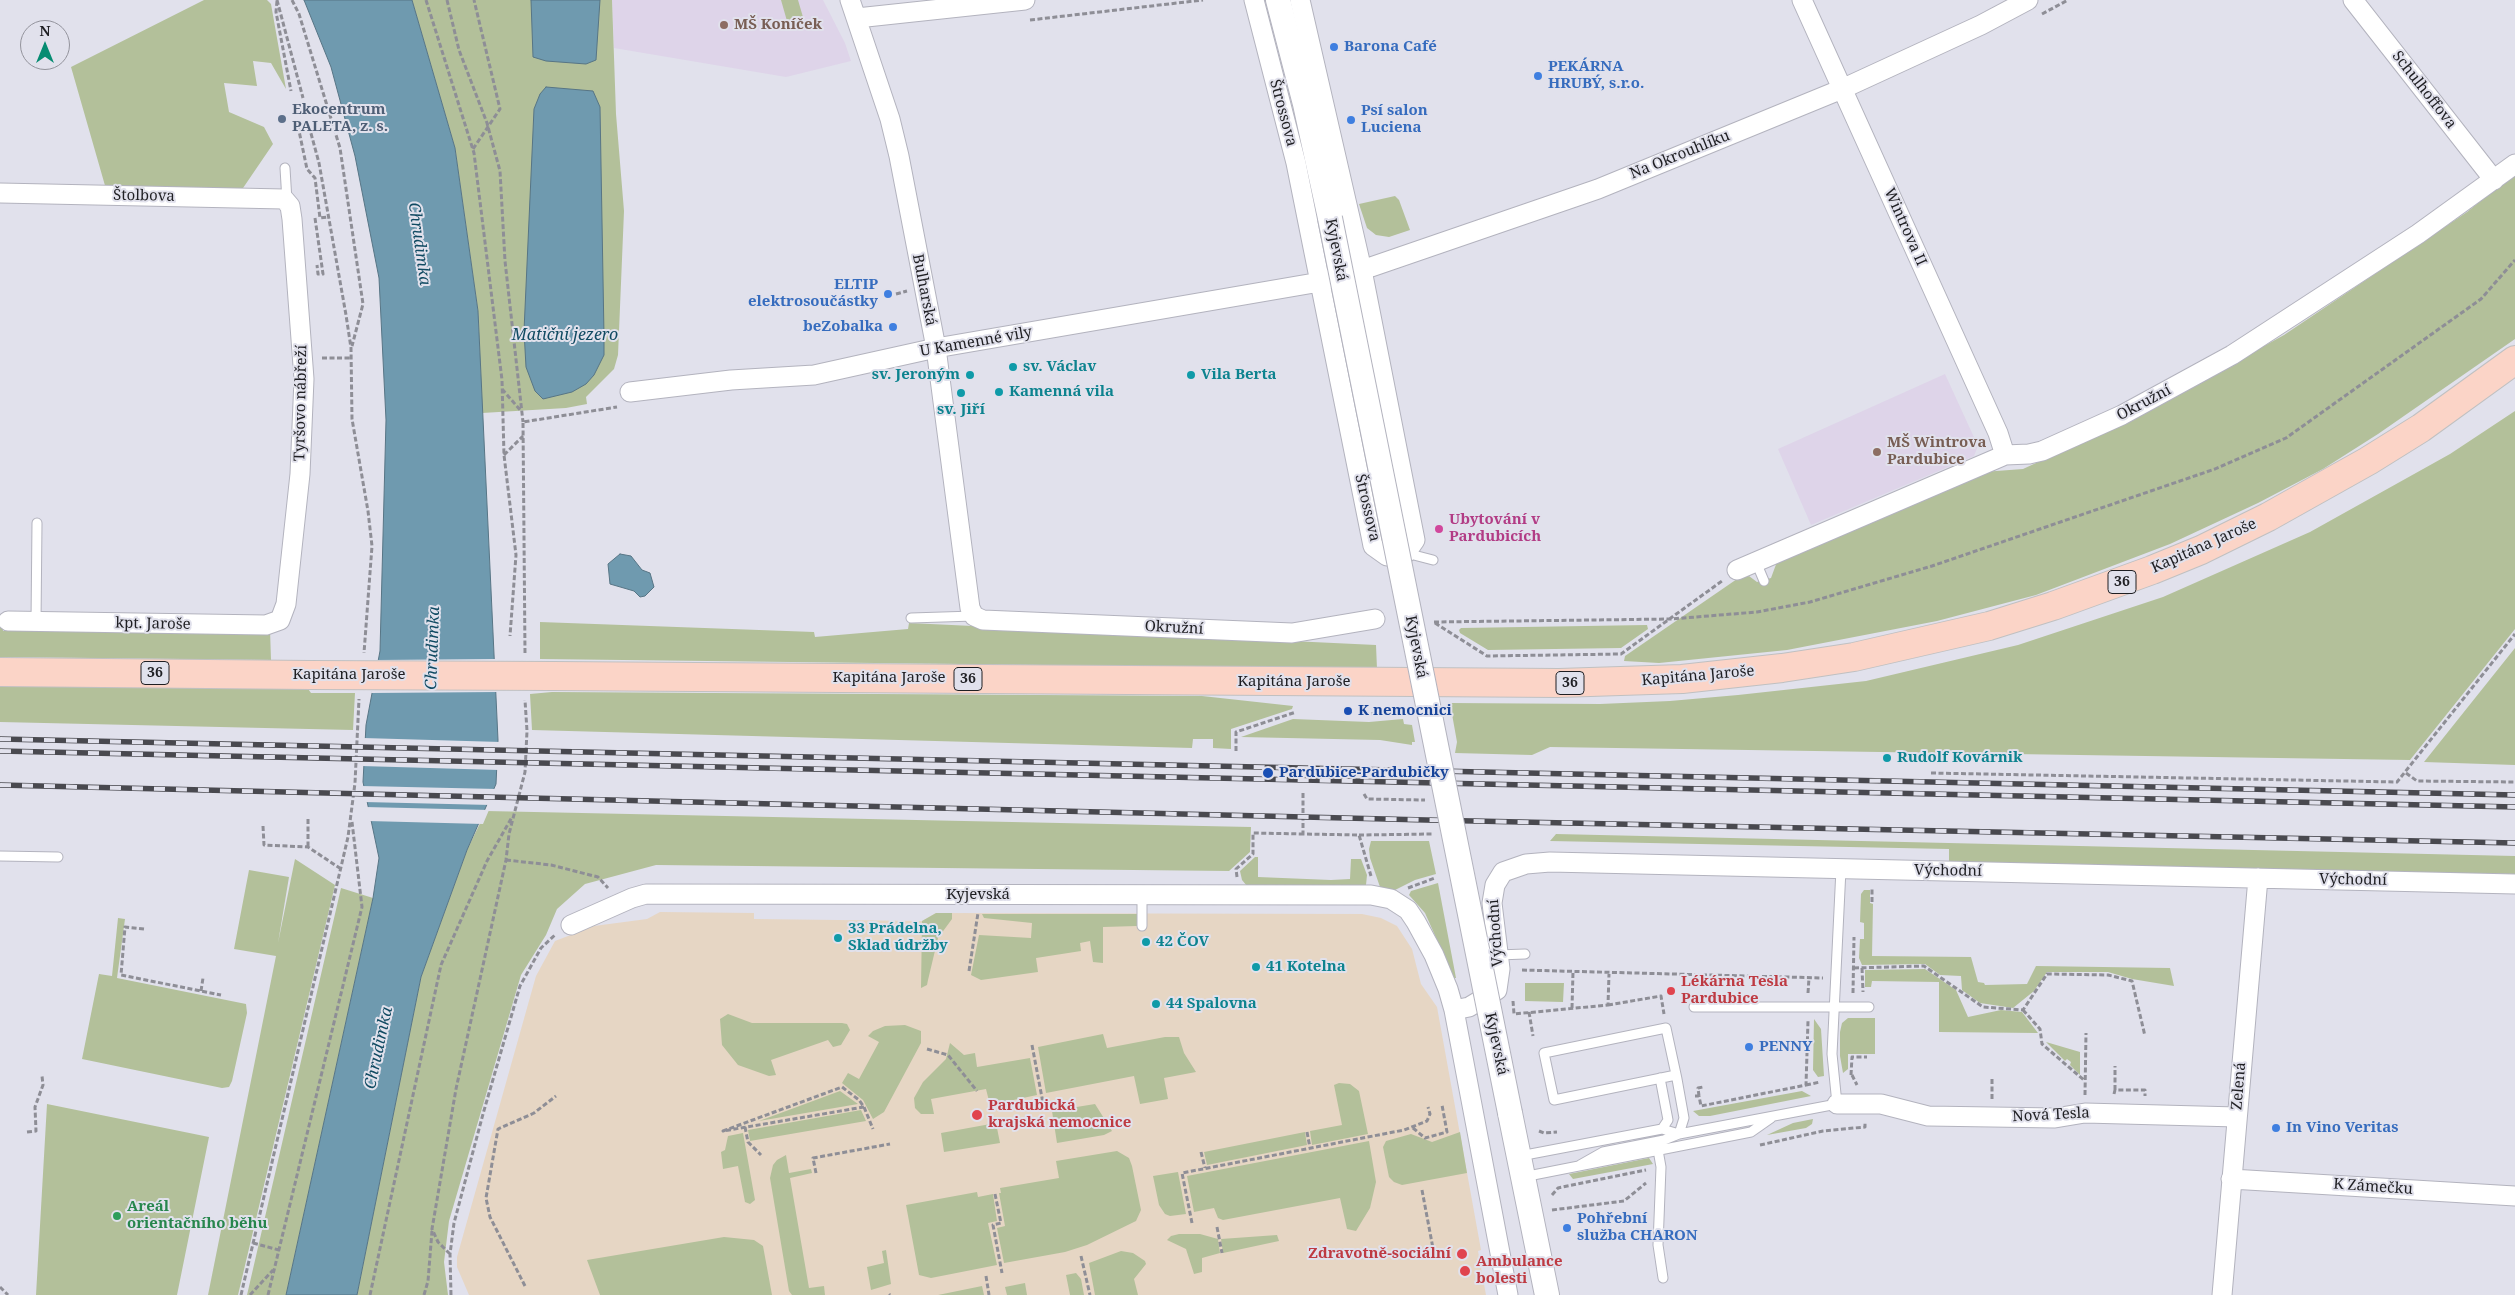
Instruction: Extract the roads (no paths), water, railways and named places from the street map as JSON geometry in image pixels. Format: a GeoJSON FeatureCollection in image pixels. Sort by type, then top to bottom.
{"type":"FeatureCollection","features":[{"type":"Feature","properties":{"kind":"main road","name":"Kapitána Jaroše"},"geometry":{"type":"LineString","coordinates":[[0,672],[1559,683],[1682,679],[1782,668],[1854,657],[1989,626],[2053,606],[2143,574],[2201,550],[2268,517],[2368,461],[2420,428],[2515,360]]}},
{"type":"Feature","properties":{"kind":"street","name":"Bulharská"},"geometry":{"type":"LineString","coordinates":[[850,0],[890,119],[899,156],[936,348],[970,608],[974,616]]}},
{"type":"Feature","properties":{"kind":"street"},"geometry":{"type":"LineString","coordinates":[[857,18],[1025,0]]}},
{"type":"Feature","properties":{"kind":"street","name":"Štrossova"},"geometry":{"type":"LineString","coordinates":[[1254,0],[1296,162],[1373,546],[1388,556],[1406,553]]}},
{"type":"Feature","properties":{"kind":"street","name":"Kyjevská"},"geometry":{"type":"LineString","coordinates":[[1278,0],[1305,104],[1330,218],[1547,1295]]}},
{"type":"Feature","properties":{"kind":"street"},"geometry":{"type":"LineString","coordinates":[[1300,0],[1362,270],[1415,540],[1406,553]]}},
{"type":"Feature","properties":{"kind":"street","name":"Wintrova II"},"geometry":{"type":"LineString","coordinates":[[1802,0],[1998,433],[2004,455]]}},
{"type":"Feature","properties":{"kind":"street","name":"Na Okrouhlíku"},"geometry":{"type":"LineString","coordinates":[[1320,282],[1362,270],[1598,189],[1842,89],[1981,25],[2028,0]]}},
{"type":"Feature","properties":{"kind":"street","name":"Schulhoffova"},"geometry":{"type":"LineString","coordinates":[[2353,0],[2494,180]]}},
{"type":"Feature","properties":{"kind":"street","name":"Okružní"},"geometry":{"type":"LineString","coordinates":[[1737,570],[2004,455],[2029,454],[2042,450],[2147,402],[2232,355],[2418,234],[2515,164]]}},
{"type":"Feature","properties":{"kind":"street","name":"Štolbova"},"geometry":{"type":"LineString","coordinates":[[0,192],[279,198],[287,201]]}},
{"type":"Feature","properties":{"kind":"street","name":"Tyršovo nábřeží"},"geometry":{"type":"LineString","coordinates":[[286,604],[303,436],[303,358],[292,219],[287,201]]}},
{"type":"Feature","properties":{"kind":"street","name":"U Kamenné vily"},"geometry":{"type":"LineString","coordinates":[[630,392],[724,380],[814,375],[936,348],[1320,282]]}},
{"type":"Feature","properties":{"kind":"street","name":"kpt. Jaroše"},"geometry":{"type":"LineString","coordinates":[[8,621],[266,625],[280,620],[286,604]]}},
{"type":"Feature","properties":{"kind":"street","name":"Okružní"},"geometry":{"type":"LineString","coordinates":[[974,616],[983,620],[1292,633],[1375,619]]}},
{"type":"Feature","properties":{"kind":"street","name":"Východní"},"geometry":{"type":"LineString","coordinates":[[1454,1010],[1469,1007],[1505,994],[1492,903],[1495,885],[1503,872],[1516,867],[1550,862],[2515,884]]}},
{"type":"Feature","properties":{"kind":"street","name":"Zelená"},"geometry":{"type":"LineString","coordinates":[[2222,1295],[2258,878]]}},
{"type":"Feature","properties":{"kind":"street","name":"Kyjevská"},"geometry":{"type":"LineString","coordinates":[[571,925],[646,894],[1371,896],[1391,899],[1408,910],[1424,934],[1443,974],[1454,1010]]}},
{"type":"Feature","properties":{"kind":"street"},"geometry":{"type":"LineString","coordinates":[[1454,1010],[1508,1295]]}},
{"type":"Feature","properties":{"kind":"street","name":"Nová Tesla"},"geometry":{"type":"LineString","coordinates":[[1837,1104],[1881,1104],[1928,1116],[2055,1118],[2085,1113],[2237,1117]]}},
{"type":"Feature","properties":{"kind":"street","name":"K Zámečku"},"geometry":{"type":"LineString","coordinates":[[2232,1179],[2515,1196]]}},
{"type":"Feature","properties":{"kind":"lane"},"geometry":{"type":"LineString","coordinates":[[285,168],[287,201]]}},
{"type":"Feature","properties":{"kind":"lane"},"geometry":{"type":"LineString","coordinates":[[36,622],[37,523]]}},
{"type":"Feature","properties":{"kind":"lane"},"geometry":{"type":"LineString","coordinates":[[1406,553],[1433,560]]}},
{"type":"Feature","properties":{"kind":"lane"},"geometry":{"type":"LineString","coordinates":[[1756,562],[1764,581]]}},
{"type":"Feature","properties":{"kind":"lane"},"geometry":{"type":"LineString","coordinates":[[911,618],[974,616]]}},
{"type":"Feature","properties":{"kind":"lane"},"geometry":{"type":"LineString","coordinates":[[0,856],[58,857]]}},
{"type":"Feature","properties":{"kind":"lane"},"geometry":{"type":"LineString","coordinates":[[1580,1165],[1603,1152],[1664,1140],[1679,1134],[1837,1104],[1832,1054],[1841,869]]}},
{"type":"Feature","properties":{"kind":"lane"},"geometry":{"type":"LineString","coordinates":[[1142,895],[1142,926]]}},
{"type":"Feature","properties":{"kind":"lane"},"geometry":{"type":"LineString","coordinates":[[1498,955],[1525,954]]}},
{"type":"Feature","properties":{"kind":"lane"},"geometry":{"type":"LineString","coordinates":[[1694,1007],[1869,1007]]}},
{"type":"Feature","properties":{"kind":"lane"},"geometry":{"type":"LineString","coordinates":[[1676,1074],[1554,1100],[1544,1053],[1666,1028],[1676,1074],[1684,1118],[1679,1134]]}},
{"type":"Feature","properties":{"kind":"lane"},"geometry":{"type":"LineString","coordinates":[[1660,1078],[1668,1120],[1662,1129]]}},
{"type":"Feature","properties":{"kind":"lane"},"geometry":{"type":"LineString","coordinates":[[1521,1167],[1580,1165],[1752,1132],[1774,1116]]}},
{"type":"Feature","properties":{"kind":"lane"},"geometry":{"type":"LineString","coordinates":[[1521,1167],[1662,1129],[1679,1134]]}},
{"type":"Feature","properties":{"kind":"lane"},"geometry":{"type":"LineString","coordinates":[[1658,1150],[1661,1167],[1658,1245],[1663,1278]]}},
{"type":"Feature","properties":{"kind":"water","name":"Chrudimka"},"geometry":{"type":"Polygon","coordinates":[[[304,0],[412,0],[455,148],[478,311],[498,740],[496,784],[467,850],[421,977],[357,1295],[286,1295],[373,898],[379,858],[363,782],[366,725],[380,651],[386,420],[379,278],[355,156],[331,67],[304,0]]]}},
{"type":"Feature","properties":{"kind":"water"},"geometry":{"type":"Polygon","coordinates":[[[531,0],[600,0],[596,60],[586,64],[546,61],[533,57],[531,0]]]}},
{"type":"Feature","properties":{"kind":"water","name":"Matiční jezero"},"geometry":{"type":"Polygon","coordinates":[[[546,87],[593,91],[600,107],[604,355],[594,375],[586,384],[572,392],[543,399],[535,391],[526,367],[524,331],[534,109],[540,94],[546,87]]]}},
{"type":"Feature","properties":{"kind":"water"},"geometry":{"type":"Polygon","coordinates":[[[620,554],[631,556],[642,570],[650,573],[654,587],[645,596],[640,597],[634,591],[610,584],[608,564],[620,554]]]}},
{"type":"Feature","properties":{"kind":"railway"},"geometry":{"type":"LineString","coordinates":[[0,739],[2515,795]]}},
{"type":"Feature","properties":{"kind":"railway"},"geometry":{"type":"LineString","coordinates":[[0,751],[2515,807]]}},
{"type":"Feature","properties":{"kind":"railway"},"geometry":{"type":"LineString","coordinates":[[0,785],[1426,820],[2515,843]]}},
{"type":"Feature","properties":{"kind":"place","name":"MŠ Koníček"},"geometry":{"type":"Point","coordinates":[724,25]}},
{"type":"Feature","properties":{"kind":"place","name":"Barona Café"},"geometry":{"type":"Point","coordinates":[1334,47]}},
{"type":"Feature","properties":{"kind":"place","name":"PEKÁRNA HRUBÝ, s.r.o."},"geometry":{"type":"Point","coordinates":[1538,76]}},
{"type":"Feature","properties":{"kind":"place","name":"Ekocentrum PALETA, z. s."},"geometry":{"type":"Point","coordinates":[282,119]}},
{"type":"Feature","properties":{"kind":"place","name":"Psí salon Luciena"},"geometry":{"type":"Point","coordinates":[1351,120]}},
{"type":"Feature","properties":{"kind":"place","name":"ELTIP elektrosoučástky"},"geometry":{"type":"Point","coordinates":[888,294]}},
{"type":"Feature","properties":{"kind":"place","name":"beZobalka"},"geometry":{"type":"Point","coordinates":[893,327]}},
{"type":"Feature","properties":{"kind":"place","name":"sv. Václav"},"geometry":{"type":"Point","coordinates":[1013,367]}},
{"type":"Feature","properties":{"kind":"place","name":"sv. Jeroným"},"geometry":{"type":"Point","coordinates":[970,375]}},
{"type":"Feature","properties":{"kind":"place","name":"Vila Berta"},"geometry":{"type":"Point","coordinates":[1191,375]}},
{"type":"Feature","properties":{"kind":"place","name":"Kamenná vila"},"geometry":{"type":"Point","coordinates":[999,392]}},
{"type":"Feature","properties":{"kind":"place","name":"sv. Jiří"},"geometry":{"type":"Point","coordinates":[961,393]}},
{"type":"Feature","properties":{"kind":"place","name":"MŠ Wintrova Pardubice"},"geometry":{"type":"Point","coordinates":[1877,452]}},
{"type":"Feature","properties":{"kind":"place","name":"Ubytování v Pardubicích"},"geometry":{"type":"Point","coordinates":[1439,529]}},
{"type":"Feature","properties":{"kind":"place","name":"K nemocnici"},"geometry":{"type":"Point","coordinates":[1348,711]}},
{"type":"Feature","properties":{"kind":"place","name":"Rudolf Kovárnik"},"geometry":{"type":"Point","coordinates":[1887,758]}},
{"type":"Feature","properties":{"kind":"place","name":"Pardubice-Pardubičky"},"geometry":{"type":"Point","coordinates":[1268,773]}},
{"type":"Feature","properties":{"kind":"place","name":"33 Prádelna, Sklad údržby"},"geometry":{"type":"Point","coordinates":[838,938]}},
{"type":"Feature","properties":{"kind":"place","name":"42 ČOV"},"geometry":{"type":"Point","coordinates":[1146,942]}},
{"type":"Feature","properties":{"kind":"place","name":"41 Kotelna"},"geometry":{"type":"Point","coordinates":[1256,967]}},
{"type":"Feature","properties":{"kind":"place","name":"Lékárna Tesla Pardubice"},"geometry":{"type":"Point","coordinates":[1671,991]}},
{"type":"Feature","properties":{"kind":"place","name":"44 Spalovna"},"geometry":{"type":"Point","coordinates":[1156,1004]}},
{"type":"Feature","properties":{"kind":"place","name":"PENNY"},"geometry":{"type":"Point","coordinates":[1749,1047]}},
{"type":"Feature","properties":{"kind":"place","name":"Pardubická krajská nemocnice"},"geometry":{"type":"Point","coordinates":[977,1115]}},
{"type":"Feature","properties":{"kind":"place","name":"In Vino Veritas"},"geometry":{"type":"Point","coordinates":[2276,1128]}},
{"type":"Feature","properties":{"kind":"place","name":"Areál orientačního běhu"},"geometry":{"type":"Point","coordinates":[117,1216]}},
{"type":"Feature","properties":{"kind":"place","name":"Pohřební služba CHARON"},"geometry":{"type":"Point","coordinates":[1567,1228]}},
{"type":"Feature","properties":{"kind":"place","name":"Zdravotně-sociální"},"geometry":{"type":"Point","coordinates":[1462,1254]}},
{"type":"Feature","properties":{"kind":"place","name":"Ambulance bolesti"},"geometry":{"type":"Point","coordinates":[1465,1271]}}]}
